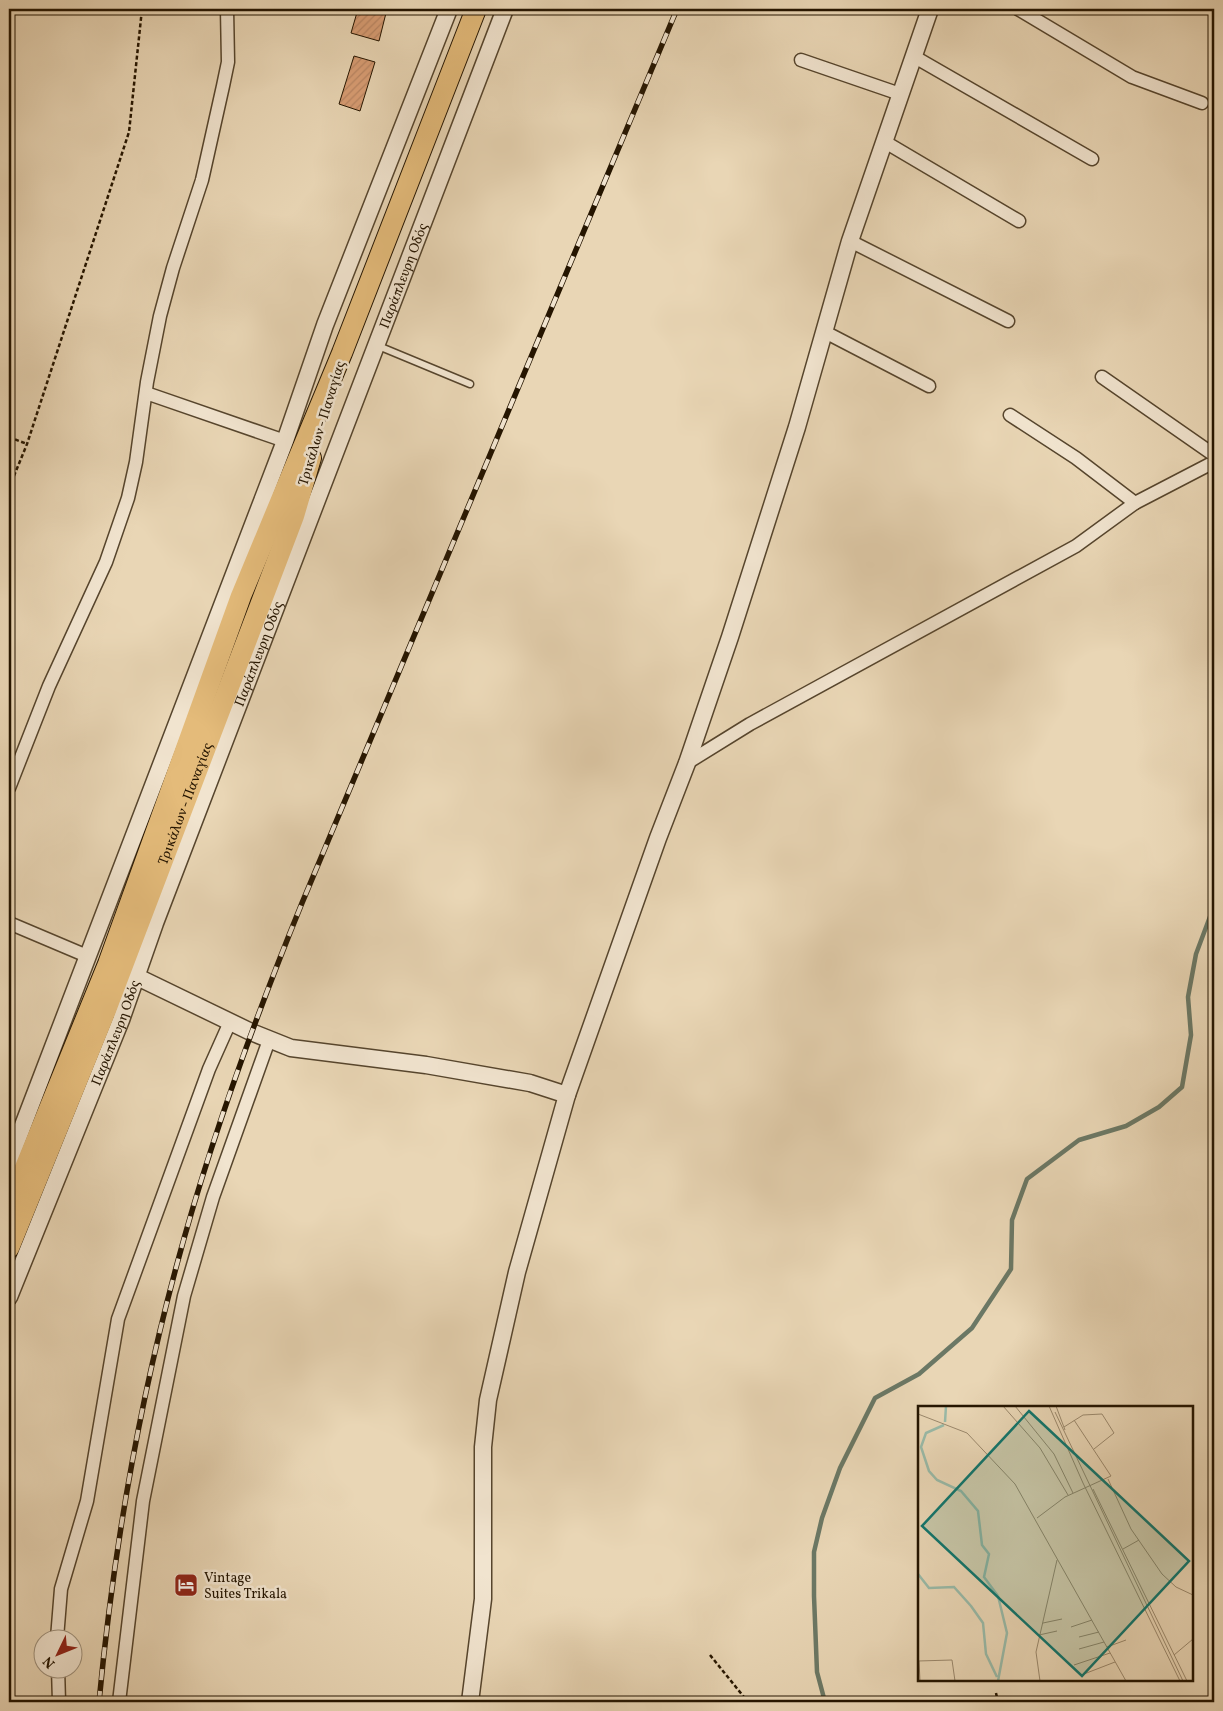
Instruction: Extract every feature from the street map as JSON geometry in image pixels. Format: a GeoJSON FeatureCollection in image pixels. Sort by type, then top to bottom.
{"type":"FeatureCollection","features":[{"type":"Feature","properties":{"kind":"main road","name":"Τρικάλων - Παναγίας"},"geometry":{"type":"LineString","coordinates":[[9,1248],[106,1010],[294,516],[342,353],[476,9]]}},
{"type":"Feature","properties":{"kind":"main road","name":"Τρικάλων - Παναγίας"},"geometry":{"type":"LineString","coordinates":[[9,1208],[121,970]]}},
{"type":"Feature","properties":{"kind":"street"},"geometry":{"type":"LineString","coordinates":[[9,788],[50,686],[106,562],[128,498],[136,462],[160,316],[173,268],[202,180],[224,86],[228,62],[227,9]]}},
{"type":"Feature","properties":{"kind":"street"},"geometry":{"type":"LineString","coordinates":[[9,1162],[285,441],[325,325],[448,9]]}},
{"type":"Feature","properties":{"kind":"street","name":"Παράπλευρη Οδός"},"geometry":{"type":"LineString","coordinates":[[9,1297],[121,1020],[121,970],[375,344],[505,9]]}},
{"type":"Feature","properties":{"kind":"street"},"geometry":{"type":"LineString","coordinates":[[470,1702],[482,1599],[484,1542],[482,1476],[488,1400],[517,1272],[567,1095],[658,838],[688,763],[797,427],[850,241],[930,9]]}},
{"type":"Feature","properties":{"kind":"street"},"geometry":{"type":"LineString","coordinates":[[1018,9],[1132,77],[1202,104]]}},
{"type":"Feature","properties":{"kind":"street"},"geometry":{"type":"LineString","coordinates":[[913,56],[1092,159]]}},
{"type":"Feature","properties":{"kind":"street"},"geometry":{"type":"LineString","coordinates":[[800,60],[900,94]]}},
{"type":"Feature","properties":{"kind":"street"},"geometry":{"type":"LineString","coordinates":[[885,142],[1019,221]]}},
{"type":"Feature","properties":{"kind":"street"},"geometry":{"type":"LineString","coordinates":[[850,241],[1008,321]]}},
{"type":"Feature","properties":{"kind":"street"},"geometry":{"type":"LineString","coordinates":[[823,331],[929,386]]}},
{"type":"Feature","properties":{"kind":"street"},"geometry":{"type":"LineString","coordinates":[[1102,377],[1214,455]]}},
{"type":"Feature","properties":{"kind":"street"},"geometry":{"type":"LineString","coordinates":[[146,393],[285,441]]}},
{"type":"Feature","properties":{"kind":"street"},"geometry":{"type":"LineString","coordinates":[[1010,415],[1076,458],[1135,503]]}},
{"type":"Feature","properties":{"kind":"street"},"geometry":{"type":"LineString","coordinates":[[688,763],[750,724],[1076,546],[1135,503],[1214,462]]}},
{"type":"Feature","properties":{"kind":"street"},"geometry":{"type":"LineString","coordinates":[[9,923],[121,970],[269,1040],[299,1049],[426,1065],[530,1083],[567,1095]]}},
{"type":"Feature","properties":{"kind":"street"},"geometry":{"type":"LineString","coordinates":[[58,1628],[61,1589],[87,1501],[118,1319],[209,1069],[230,1022]]}},
{"type":"Feature","properties":{"kind":"street"},"geometry":{"type":"LineString","coordinates":[[119,1702],[143,1501],[182,1305],[216,1188],[269,1040]]}},
{"type":"Feature","properties":{"kind":"street"},"geometry":{"type":"LineString","coordinates":[[58,1678],[59,1702]]}},
{"type":"Feature","properties":{"kind":"lane"},"geometry":{"type":"LineString","coordinates":[[375,344],[470,384]]}},
{"type":"Feature","properties":{"kind":"path"},"geometry":{"type":"LineString","coordinates":[[9,488],[27,444],[129,132],[142,9]]}},
{"type":"Feature","properties":{"kind":"path"},"geometry":{"type":"LineString","coordinates":[[9,437],[27,444]]}},
{"type":"Feature","properties":{"kind":"path"},"geometry":{"type":"LineString","coordinates":[[710,1655],[748,1702]]}},
{"type":"Feature","properties":{"kind":"path"},"geometry":{"type":"LineString","coordinates":[[996,1693],[998,1702]]}},
{"type":"Feature","properties":{"kind":"building"},"geometry":{"type":"Polygon","coordinates":[[[358,9],[386,13],[379,41],[351,33],[358,9]]]}},
{"type":"Feature","properties":{"kind":"building"},"geometry":{"type":"Polygon","coordinates":[[[354,56],[375,62],[360,111],[339,104],[354,56]]]}},
{"type":"Feature","properties":{"kind":"waterway"},"geometry":{"type":"LineString","coordinates":[[825,1702],[817,1672],[814,1552],[822,1518],[840,1468],[875,1398],[919,1374],[972,1328],[1011,1269],[1012,1220],[1027,1179],[1079,1140],[1126,1126],[1159,1107],[1182,1087],[1191,1035],[1188,997],[1196,954],[1214,906]]}},
{"type":"Feature","properties":{"kind":"railway"},"geometry":{"type":"LineString","coordinates":[[99,1702],[120,1536],[150,1372],[177,1264],[218,1127],[250,1037],[302,903],[677,9]]}},
{"type":"Feature","properties":{"kind":"place","name":"Vintage Suites Trikala"},"geometry":{"type":"Point","coordinates":[186,1585]}}]}
